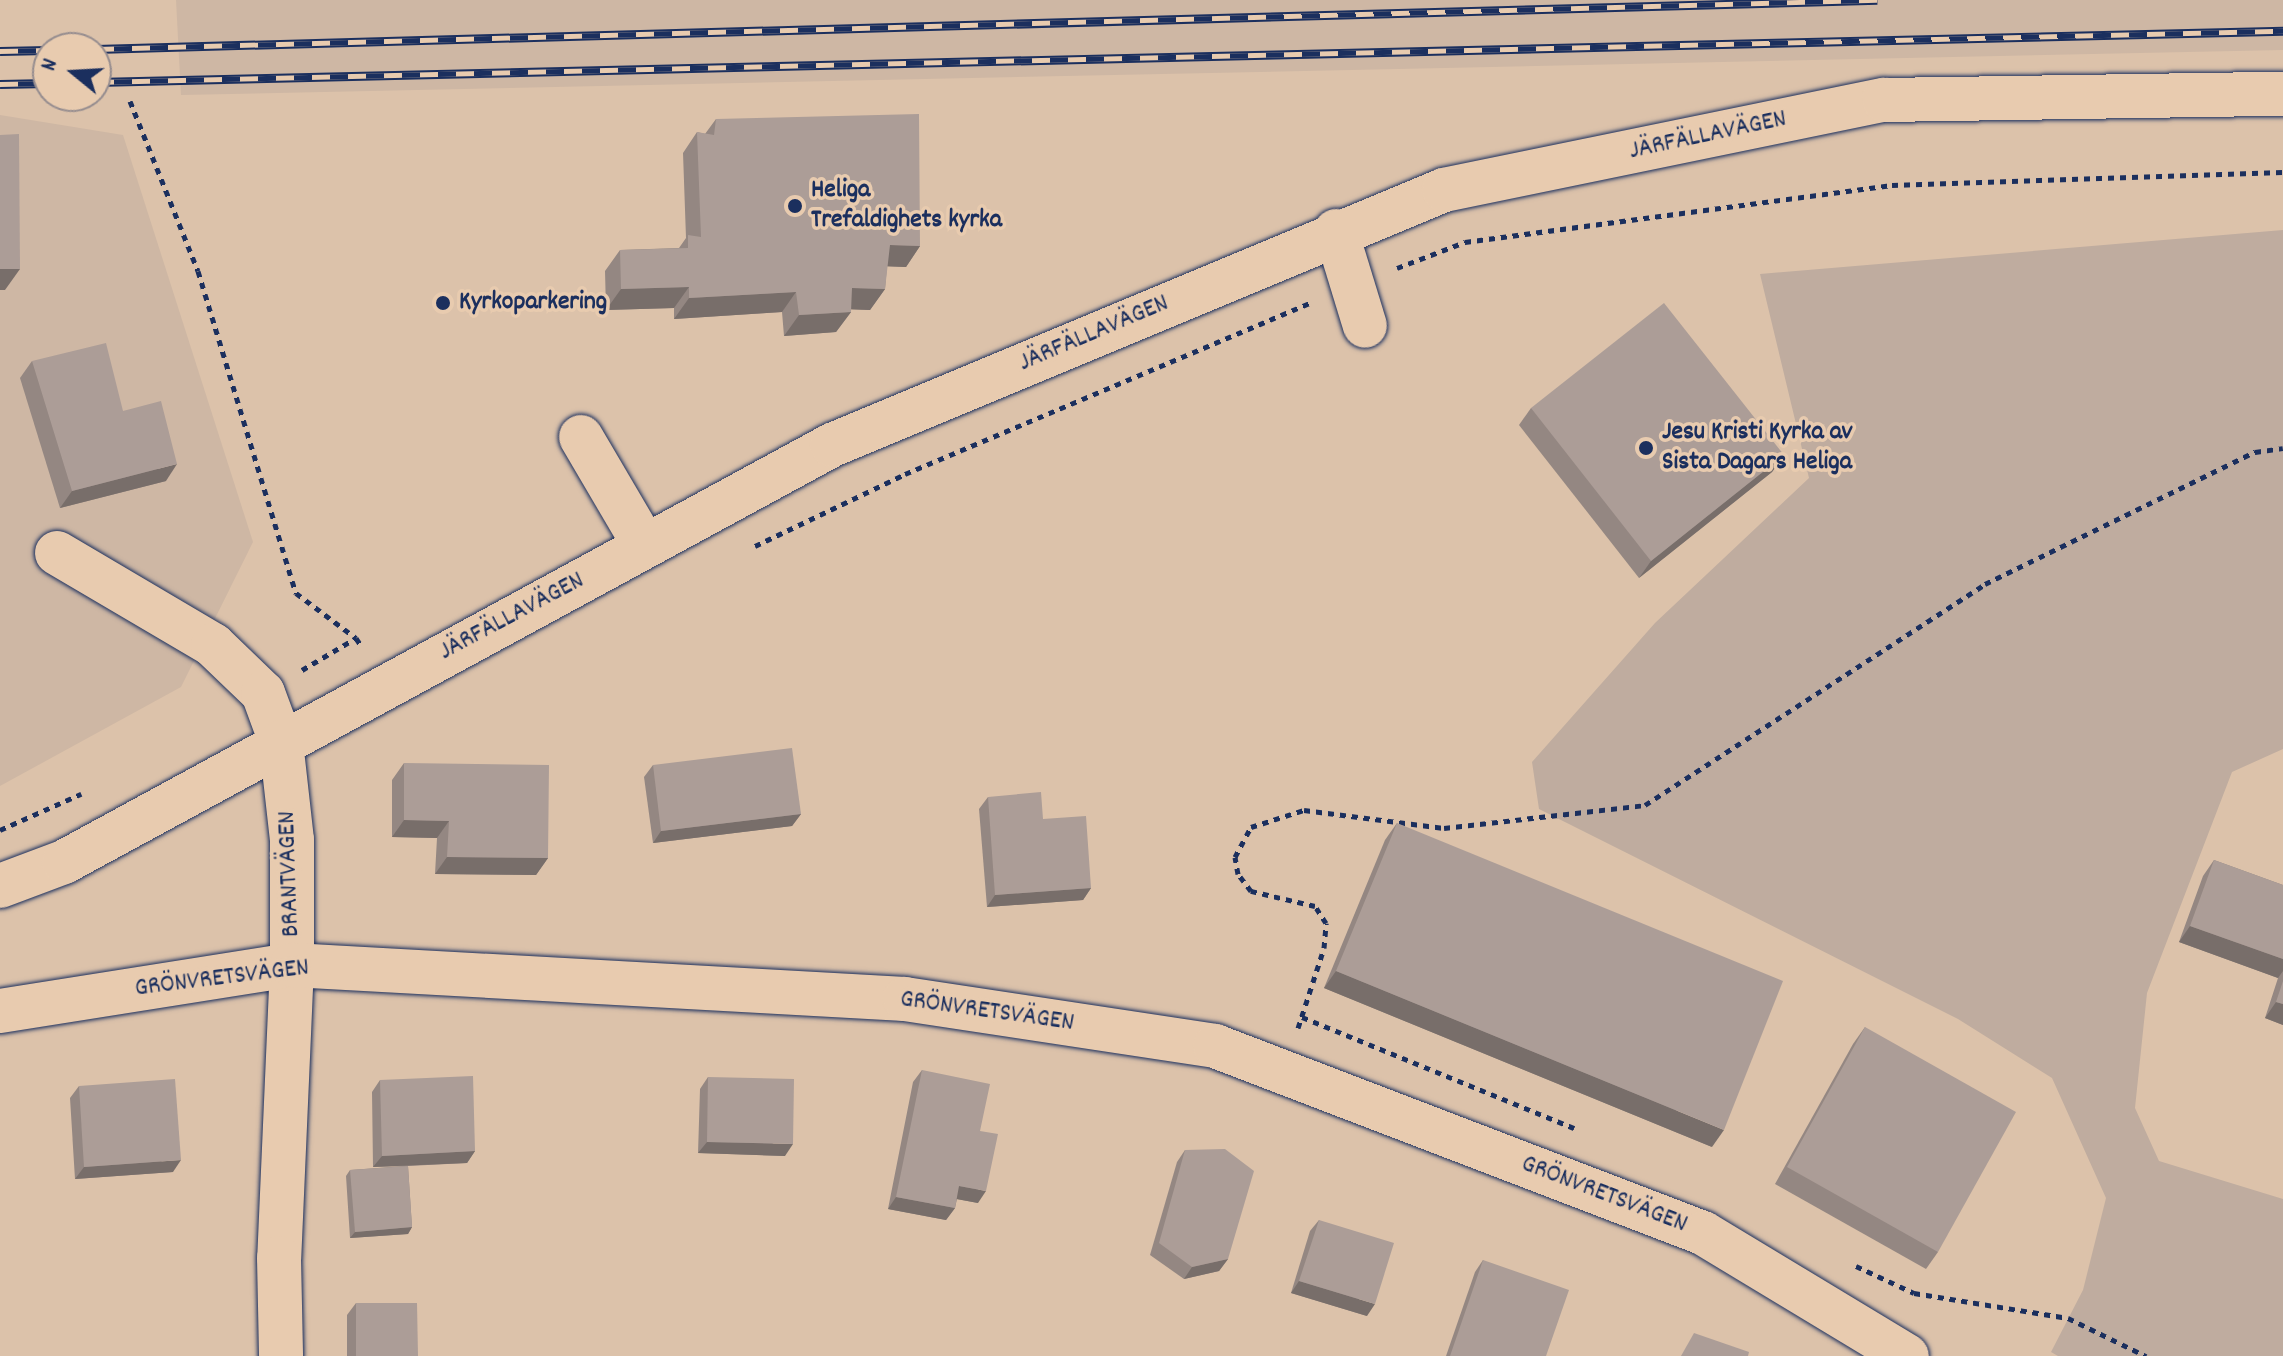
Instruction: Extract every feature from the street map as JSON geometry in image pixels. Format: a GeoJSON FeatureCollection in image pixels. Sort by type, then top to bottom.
{"type":"FeatureCollection","features":[{"type":"Feature","properties":{"kind":"street","name":"JÄRFÄLLAVÄGEN"},"geometry":{"type":"LineString","coordinates":[[0,886],[64,862],[832,445],[1336,231],[1444,190],[1884,100],[2283,94]]}},
{"type":"Feature","properties":{"kind":"street"},"geometry":{"type":"LineString","coordinates":[[1336,231],[1355,284],[1365,326]]}},
{"type":"Feature","properties":{"kind":"street"},"geometry":{"type":"LineString","coordinates":[[581,437],[645,546]]}},
{"type":"Feature","properties":{"kind":"street","name":"BRANTVÄGEN"},"geometry":{"type":"LineString","coordinates":[[57,553],[213,645],[263,693],[281,742],[292,840],[292,965],[279,1258],[281,1356]]}},
{"type":"Feature","properties":{"kind":"street","name":"GRÖNVRETSVÄGEN"},"geometry":{"type":"LineString","coordinates":[[0,1011],[292,965],[905,999],[1215,1046],[1703,1233],[1907,1356]]}},
{"type":"Feature","properties":{"kind":"path"},"geometry":{"type":"LineString","coordinates":[[130,101],[198,271],[296,593],[356,638],[263,693]]}},
{"type":"Feature","properties":{"kind":"path"},"geometry":{"type":"LineString","coordinates":[[750,548],[905,474],[1355,284],[1465,242],[1892,185],[2283,172]]}},
{"type":"Feature","properties":{"kind":"path"},"geometry":{"type":"LineString","coordinates":[[1302,1016],[1324,948],[1326,923],[1315,906],[1251,891],[1238,874],[1235,857],[1251,827],[1304,810],[1444,828],[1645,805],[1985,584],[2255,452],[2283,448]]}},
{"type":"Feature","properties":{"kind":"path"},"geometry":{"type":"LineString","coordinates":[[0,830],[92,789]]}},
{"type":"Feature","properties":{"kind":"path"},"geometry":{"type":"LineString","coordinates":[[1914,1293],[2068,1318],[2146,1356]]}},
{"type":"Feature","properties":{"kind":"shaded area"},"geometry":{"type":"Polygon","coordinates":[[[176,0],[2283,0],[2283,50],[181,95],[176,0]]]}},
{"type":"Feature","properties":{"kind":"shaded area"},"geometry":{"type":"Polygon","coordinates":[[[0,115],[123,135],[253,542],[181,687],[0,786],[0,115]]]}},
{"type":"Feature","properties":{"kind":"shaded area"},"geometry":{"type":"Polygon","coordinates":[[[2283,230],[2283,749],[2232,772],[2147,993],[2135,1108],[2159,1161],[2283,1199],[2283,1356],[2058,1356],[2051,1352],[2083,1290],[2106,1198],[2052,1078],[1958,1019],[1539,809],[1532,762],[1655,623],[1809,478],[1760,274],[2283,230]]]}},
{"type":"Feature","properties":{"kind":"building","name":"Heliga Trefaldighets kyrka"},"geometry":{"type":"Polygon","coordinates":[[[919,114],[920,246],[890,245],[885,289],[852,288],[851,312],[799,315],[796,292],[689,298],[689,287],[621,289],[620,250],[688,248],[688,235],[701,237],[697,132],[714,135],[716,119],[919,114]]]}},
{"type":"Feature","properties":{"kind":"building"},"geometry":{"type":"Polygon","coordinates":[[[19,134],[20,269],[0,269],[0,135],[19,134]]]}},
{"type":"Feature","properties":{"kind":"building","name":"Jesu Kristi Kyrka av Sista Dagars Heliga"},"geometry":{"type":"Polygon","coordinates":[[[1664,303],[1784,455],[1651,561],[1531,408],[1664,303]]]}},
{"type":"Feature","properties":{"kind":"building"},"geometry":{"type":"Polygon","coordinates":[[[106,343],[123,411],[161,401],[177,464],[72,491],[32,361],[106,343]]]}},
{"type":"Feature","properties":{"kind":"building"},"geometry":{"type":"Polygon","coordinates":[[[792,748],[801,814],[661,831],[653,765],[792,748]]]}},
{"type":"Feature","properties":{"kind":"building"},"geometry":{"type":"Polygon","coordinates":[[[404,763],[549,765],[548,858],[447,857],[449,821],[404,820],[404,763]]]}},
{"type":"Feature","properties":{"kind":"building"},"geometry":{"type":"Polygon","coordinates":[[[1041,792],[1043,819],[1086,816],[1091,888],[995,895],[988,797],[1041,792]]]}},
{"type":"Feature","properties":{"kind":"building"},"geometry":{"type":"Polygon","coordinates":[[[1397,823],[1783,981],[1724,1130],[1336,971],[1397,823]]]}},
{"type":"Feature","properties":{"kind":"building"},"geometry":{"type":"Polygon","coordinates":[[[2214,860],[2283,885],[2283,959],[2190,926],[2214,860]]]}},
{"type":"Feature","properties":{"kind":"building"},"geometry":{"type":"Polygon","coordinates":[[[2283,981],[2283,1004],[2276,1002],[2283,981]]]}},
{"type":"Feature","properties":{"kind":"building"},"geometry":{"type":"Polygon","coordinates":[[[1865,1027],[2016,1112],[1938,1252],[1787,1167],[1865,1027]]]}},
{"type":"Feature","properties":{"kind":"building"},"geometry":{"type":"Polygon","coordinates":[[[922,1070],[990,1084],[980,1131],[998,1134],[986,1191],[959,1186],[955,1208],[896,1197],[922,1070]]]}},
{"type":"Feature","properties":{"kind":"building"},"geometry":{"type":"Polygon","coordinates":[[[473,1076],[475,1151],[382,1156],[380,1080],[473,1076]]]}},
{"type":"Feature","properties":{"kind":"building"},"geometry":{"type":"Polygon","coordinates":[[[708,1077],[794,1079],[793,1144],[707,1142],[708,1077]]]}},
{"type":"Feature","properties":{"kind":"building"},"geometry":{"type":"Polygon","coordinates":[[[175,1079],[181,1160],[84,1167],[79,1086],[175,1079]]]}},
{"type":"Feature","properties":{"kind":"building"},"geometry":{"type":"Polygon","coordinates":[[[1225,1149],[1254,1171],[1228,1259],[1192,1267],[1159,1243],[1185,1150],[1225,1149]]]}},
{"type":"Feature","properties":{"kind":"building"},"geometry":{"type":"Polygon","coordinates":[[[408,1166],[412,1227],[355,1232],[350,1170],[408,1166]]]}},
{"type":"Feature","properties":{"kind":"building"},"geometry":{"type":"Polygon","coordinates":[[[1319,1220],[1394,1243],[1375,1304],[1299,1281],[1319,1220]]]}},
{"type":"Feature","properties":{"kind":"building"},"geometry":{"type":"Polygon","coordinates":[[[1483,1260],[1569,1290],[1546,1356],[1450,1356],[1483,1260]]]}},
{"type":"Feature","properties":{"kind":"building"},"geometry":{"type":"Polygon","coordinates":[[[356,1303],[417,1303],[418,1356],[356,1356],[356,1303]]]}},
{"type":"Feature","properties":{"kind":"building"},"geometry":{"type":"Polygon","coordinates":[[[1694,1333],[1749,1352],[1748,1356],[1681,1356],[1694,1333]]]}},
{"type":"Feature","properties":{"kind":"railway"},"geometry":{"type":"LineString","coordinates":[[112,49],[1877,0]]}},
{"type":"Feature","properties":{"kind":"railway"},"geometry":{"type":"LineString","coordinates":[[112,82],[2283,31]]}},
{"type":"Feature","properties":{"kind":"railway"},"geometry":{"type":"LineString","coordinates":[[0,51],[32,50]]}},
{"type":"Feature","properties":{"kind":"railway"},"geometry":{"type":"LineString","coordinates":[[0,84],[32,83]]}},
{"type":"Feature","properties":{"kind":"place","name":"Heliga Trefaldighets kyrka"},"geometry":{"type":"Point","coordinates":[795,206]}},
{"type":"Feature","properties":{"kind":"place","name":"Kyrkoparkering"},"geometry":{"type":"Point","coordinates":[443,303]}},
{"type":"Feature","properties":{"kind":"place","name":"Jesu Kristi Kyrka av Sista Dagars Heliga"},"geometry":{"type":"Point","coordinates":[1646,448]}}]}
